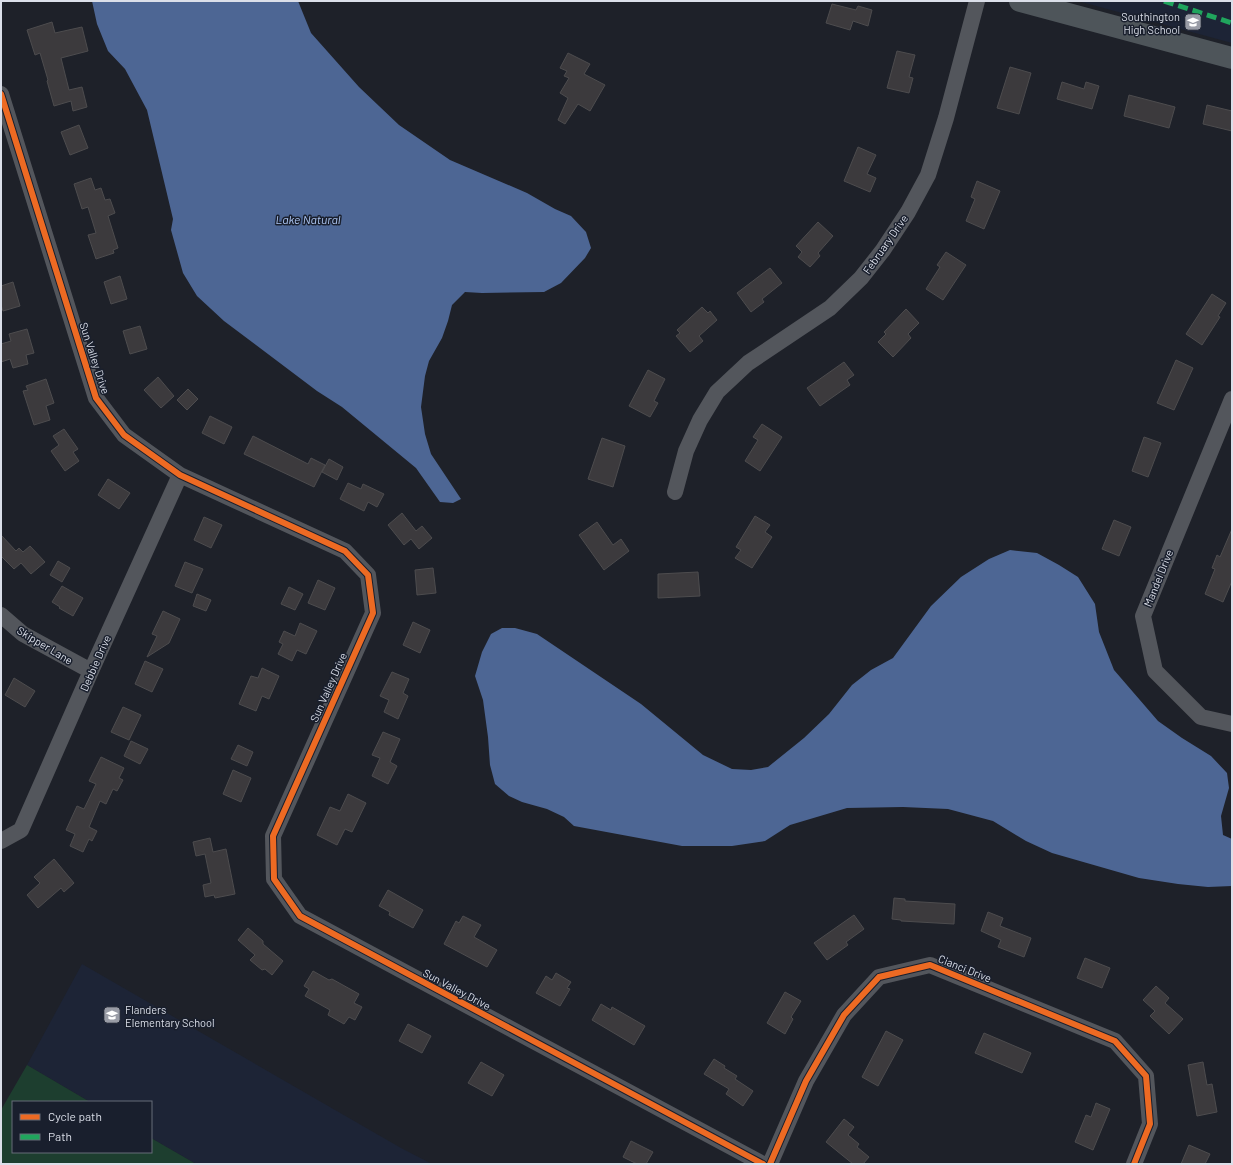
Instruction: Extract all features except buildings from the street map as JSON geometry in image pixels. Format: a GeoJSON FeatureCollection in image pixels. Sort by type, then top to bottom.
{"type":"FeatureCollection","features":[{"type":"Feature","properties":{"kind":"street","name":"February Drive"},"geometry":{"type":"LineString","coordinates":[[675,492],[686,450],[700,420],[717,392],[748,363],[830,308],[861,278],[883,250],[908,212],[928,175],[946,118],[977,1]]}},
{"type":"Feature","properties":{"kind":"street"},"geometry":{"type":"LineString","coordinates":[[1020,1],[1232,58]]}},
{"type":"Feature","properties":{"kind":"street","name":"Sun Valley Drive"},"geometry":{"type":"LineString","coordinates":[[1,94],[96,398],[124,435],[180,475],[345,550],[368,576],[372,613],[273,836],[274,879],[300,916],[763,1164]]}},
{"type":"Feature","properties":{"kind":"street","name":"Mandel Drive"},"geometry":{"type":"LineString","coordinates":[[1232,399],[1143,616],[1155,671],[1201,718],[1232,724]]}},
{"type":"Feature","properties":{"kind":"street","name":"Debbie Drive"},"geometry":{"type":"LineString","coordinates":[[1,841],[21,830],[180,475]]}},
{"type":"Feature","properties":{"kind":"street","name":"Skipper Lane"},"geometry":{"type":"LineString","coordinates":[[1,615],[23,634],[91,672]]}},
{"type":"Feature","properties":{"kind":"street","name":"Cianci Drive"},"geometry":{"type":"LineString","coordinates":[[770,1164],[806,1081],[844,1015],[879,976],[930,965],[1115,1041],[1146,1076],[1150,1124],[1134,1164]]}},
{"type":"Feature","properties":{"kind":"shaded area","name":"Southington High School"},"geometry":{"type":"Polygon","coordinates":[[[1078,1],[1232,1],[1232,43],[1078,1]]]}},
{"type":"Feature","properties":{"kind":"shaded area","name":"Flanders Elementary School"},"geometry":{"type":"Polygon","coordinates":[[[82,964],[401,1148],[432,1164],[196,1164],[152,1139],[152,1101],[88,1101],[27,1065],[82,964]]]}},
{"type":"Feature","properties":{"kind":"green space"},"geometry":{"type":"Polygon","coordinates":[[[27,1065],[88,1101],[12,1101],[12,1153],[152,1153],[152,1139],[196,1164],[1,1164],[1,1110],[27,1065]]]}},
{"type":"Feature","properties":{"kind":"water","name":"Lake Natural"},"geometry":{"type":"Polygon","coordinates":[[[92,1],[298,1],[311,33],[359,87],[399,125],[450,160],[527,193],[555,209],[571,216],[586,232],[591,248],[585,258],[561,283],[544,292],[465,292],[452,305],[442,338],[429,361],[425,376],[421,407],[425,434],[431,454],[461,499],[453,503],[440,502],[416,468],[342,407],[317,391],[224,321],[197,296],[183,273],[171,230],[173,219],[147,110],[125,69],[108,51],[97,24],[92,1]]]}},
{"type":"Feature","properties":{"kind":"water"},"geometry":{"type":"Polygon","coordinates":[[[1010,550],[1037,553],[1078,577],[1095,604],[1099,632],[1114,670],[1158,721],[1211,756],[1227,773],[1229,788],[1221,816],[1223,835],[1232,839],[1232,886],[1208,887],[1139,878],[1052,853],[1026,841],[993,821],[948,809],[903,807],[847,808],[790,825],[765,841],[732,846],[682,846],[574,826],[564,817],[547,809],[522,802],[509,796],[495,784],[490,765],[483,700],[475,676],[482,652],[491,634],[502,628],[515,628],[537,634],[641,704],[703,755],[732,769],[751,770],[768,767],[804,738],[829,714],[852,685],[871,670],[893,658],[931,606],[961,577],[989,559],[1010,550]]]}},
{"type":"Feature","properties":{"kind":"marked path"},"geometry":{"type":"LineString","coordinates":[[1164,1],[1232,23]]}},
{"type":"Feature","properties":{"kind":"cycle path"},"geometry":{"type":"LineString","coordinates":[[1,94],[96,398],[124,435],[180,475],[345,551],[368,575],[373,613],[273,836],[274,879],[300,916],[763,1164]]}},
{"type":"Feature","properties":{"kind":"cycle path"},"geometry":{"type":"LineString","coordinates":[[770,1164],[806,1081],[844,1015],[879,977],[930,965],[1115,1041],[1146,1076],[1150,1124],[1134,1164]]}},
{"type":"Feature","properties":{"kind":"place","name":"Southington High School"},"geometry":{"type":"Point","coordinates":[1193,22]}},
{"type":"Feature","properties":{"kind":"place","name":"Flanders Elementary School"},"geometry":{"type":"Point","coordinates":[112,1015]}}]}
